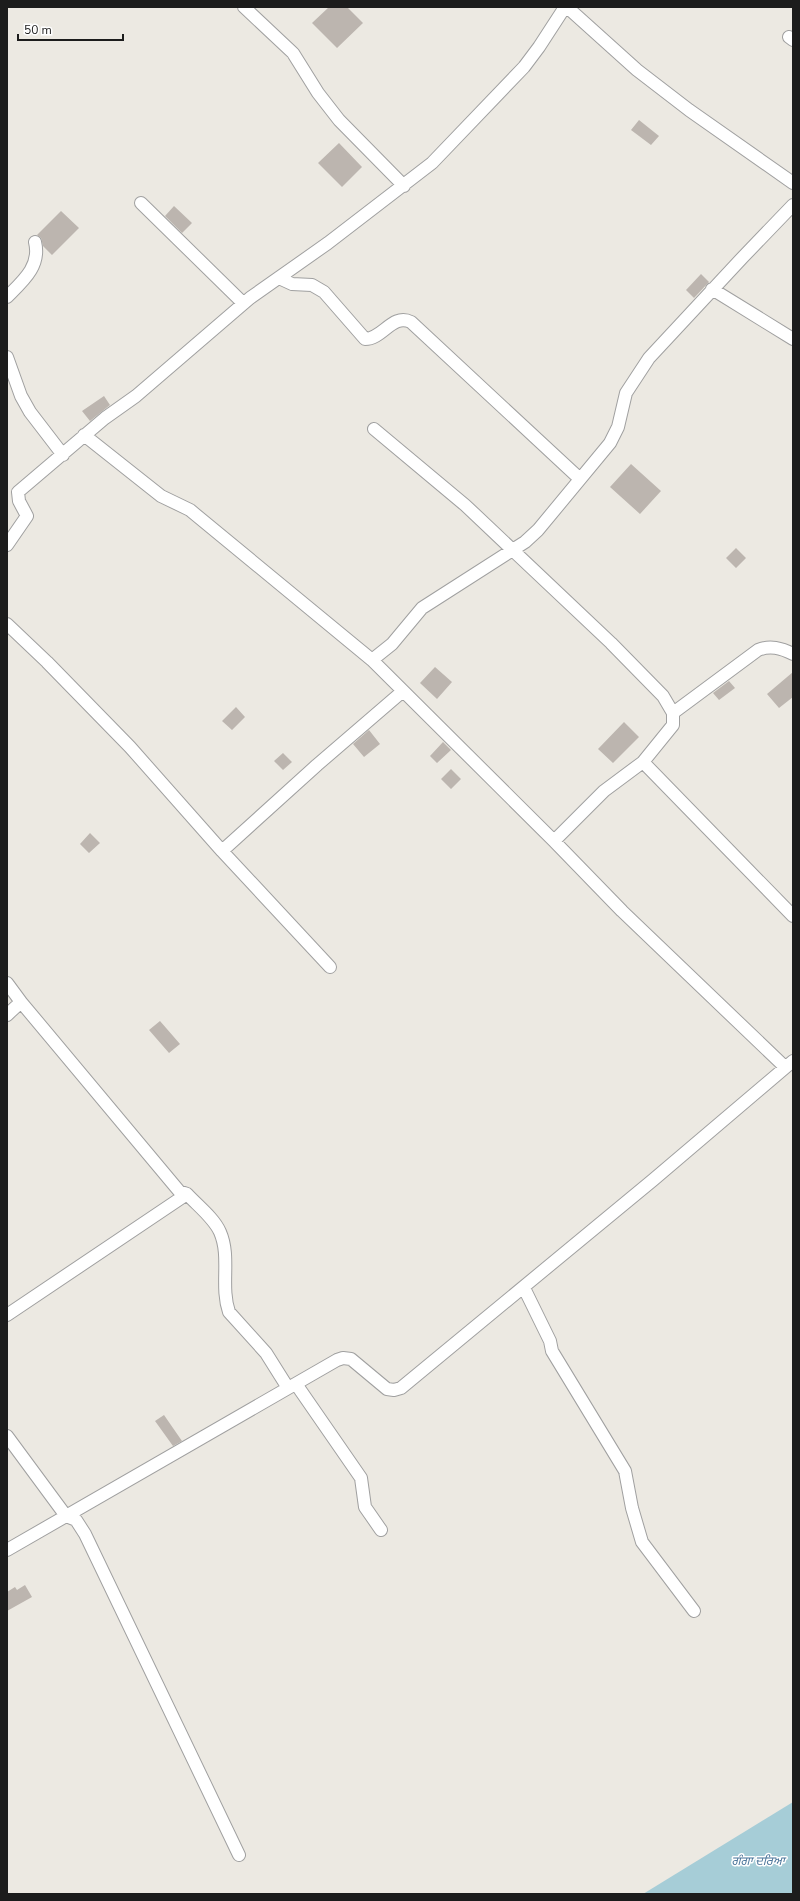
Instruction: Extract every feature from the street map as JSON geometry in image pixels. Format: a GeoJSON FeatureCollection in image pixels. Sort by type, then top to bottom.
{"type":"FeatureCollection","features":[{"type":"Feature","properties":{"kind":"street"},"geometry":{"type":"LineString","coordinates":[[244,7],[293,53],[318,93],[339,120],[404,186]]}},
{"type":"Feature","properties":{"kind":"street"},"geometry":{"type":"LineString","coordinates":[[7,545],[27,516],[19,501],[18,492],[84,435],[136,396],[243,303],[404,186],[432,163],[524,67],[540,48],[566,7],[637,70],[689,110],[793,184]]}},
{"type":"Feature","properties":{"kind":"street"},"geometry":{"type":"LineString","coordinates":[[141,203],[243,303]]}},
{"type":"Feature","properties":{"kind":"street"},"geometry":{"type":"LineString","coordinates":[[372,660],[392,644],[422,608],[513,550],[538,530],[610,443],[618,427],[621,407],[630,384],[649,358],[793,206]]}},
{"type":"Feature","properties":{"kind":"street"},"geometry":{"type":"LineString","coordinates":[[7,297],[32,269],[37,260],[35,242]]}},
{"type":"Feature","properties":{"kind":"street"},"geometry":{"type":"LineString","coordinates":[[279,278],[292,284],[312,285],[321,289],[365,339],[372,338],[397,320],[406,320],[411,322],[580,480]]}},
{"type":"Feature","properties":{"kind":"street"},"geometry":{"type":"LineString","coordinates":[[712,290],[793,339]]}},
{"type":"Feature","properties":{"kind":"street"},"geometry":{"type":"LineString","coordinates":[[7,357],[11,381],[30,412],[62,454]]}},
{"type":"Feature","properties":{"kind":"street"},"geometry":{"type":"LineString","coordinates":[[374,429],[465,505],[611,643],[662,696],[672,713],[673,725],[643,762],[604,791],[554,841]]}},
{"type":"Feature","properties":{"kind":"street"},"geometry":{"type":"LineString","coordinates":[[7,1550],[338,1360],[343,1358],[351,1359],[381,1386],[387,1389],[394,1390],[401,1388],[524,1288],[760,1091],[789,1064],[622,911],[554,841],[372,660],[190,510],[160,496],[84,435]]}},
{"type":"Feature","properties":{"kind":"street"},"geometry":{"type":"LineString","coordinates":[[7,624],[47,662],[130,747],[222,851],[330,967]]}},
{"type":"Feature","properties":{"kind":"street"},"geometry":{"type":"LineString","coordinates":[[672,713],[758,650],[766,646],[774,647],[793,654]]}},
{"type":"Feature","properties":{"kind":"street"},"geometry":{"type":"LineString","coordinates":[[222,851],[317,765],[403,691]]}},
{"type":"Feature","properties":{"kind":"street"},"geometry":{"type":"LineString","coordinates":[[643,762],[793,916]]}},
{"type":"Feature","properties":{"kind":"street"},"geometry":{"type":"LineString","coordinates":[[7,983],[20,1002],[179,1192],[187,1194],[220,1231],[225,1257],[226,1304],[229,1312],[266,1353],[361,1478],[365,1507],[381,1530]]}},
{"type":"Feature","properties":{"kind":"street"},"geometry":{"type":"LineString","coordinates":[[7,1015],[20,1002]]}},
{"type":"Feature","properties":{"kind":"street"},"geometry":{"type":"LineString","coordinates":[[7,1315],[187,1194]]}},
{"type":"Feature","properties":{"kind":"street"},"geometry":{"type":"LineString","coordinates":[[524,1288],[550,1341],[552,1351],[625,1471],[632,1508],[642,1542],[694,1611]]}},
{"type":"Feature","properties":{"kind":"street"},"geometry":{"type":"LineString","coordinates":[[7,1436],[66,1516],[76,1520],[85,1534],[239,1855]]}},
{"type":"Feature","properties":{"kind":"water","name":"ਗੰਗਾ ਦਰਿਆ"},"geometry":{"type":"Polygon","coordinates":[[[793,1802],[793,1894],[643,1894],[793,1802]]]}},
{"type":"Feature","properties":{"kind":"building"},"geometry":{"type":"Polygon","coordinates":[[[329,7],[347,7],[363,23],[337,48],[312,23],[329,7]]]}},
{"type":"Feature","properties":{"kind":"building"},"geometry":{"type":"Polygon","coordinates":[[[639,120],[659,136],[651,145],[631,130],[639,120]]]}},
{"type":"Feature","properties":{"kind":"building"},"geometry":{"type":"Polygon","coordinates":[[[339,143],[362,167],[342,187],[318,163],[339,143]]]}},
{"type":"Feature","properties":{"kind":"building"},"geometry":{"type":"Polygon","coordinates":[[[174,206],[192,223],[182,233],[165,216],[174,206]]]}},
{"type":"Feature","properties":{"kind":"building"},"geometry":{"type":"Polygon","coordinates":[[[61,211],[79,228],[52,255],[43,246],[41,238],[37,235],[61,211]]]}},
{"type":"Feature","properties":{"kind":"building"},"geometry":{"type":"Polygon","coordinates":[[[701,274],[709,282],[694,298],[686,290],[701,274]]]}},
{"type":"Feature","properties":{"kind":"building"},"geometry":{"type":"Polygon","coordinates":[[[104,396],[110,405],[90,421],[82,411],[104,396]]]}},
{"type":"Feature","properties":{"kind":"building"},"geometry":{"type":"Polygon","coordinates":[[[631,464],[661,491],[640,514],[610,487],[631,464]]]}},
{"type":"Feature","properties":{"kind":"building"},"geometry":{"type":"Polygon","coordinates":[[[736,548],[746,558],[736,568],[726,558],[736,548]]]}},
{"type":"Feature","properties":{"kind":"building"},"geometry":{"type":"Polygon","coordinates":[[[435,667],[452,682],[437,699],[420,683],[435,667]]]}},
{"type":"Feature","properties":{"kind":"building"},"geometry":{"type":"Polygon","coordinates":[[[793,672],[793,697],[779,708],[767,694],[793,672]]]}},
{"type":"Feature","properties":{"kind":"building"},"geometry":{"type":"Polygon","coordinates":[[[729,681],[735,688],[719,700],[713,693],[729,681]]]}},
{"type":"Feature","properties":{"kind":"building"},"geometry":{"type":"Polygon","coordinates":[[[236,707],[245,717],[232,730],[222,721],[236,707]]]}},
{"type":"Feature","properties":{"kind":"building"},"geometry":{"type":"Polygon","coordinates":[[[624,722],[639,737],[613,763],[598,749],[624,722]]]}},
{"type":"Feature","properties":{"kind":"building"},"geometry":{"type":"Polygon","coordinates":[[[369,730],[380,744],[364,757],[353,744],[369,730]]]}},
{"type":"Feature","properties":{"kind":"building"},"geometry":{"type":"Polygon","coordinates":[[[443,742],[451,750],[437,763],[430,756],[443,742]]]}},
{"type":"Feature","properties":{"kind":"building"},"geometry":{"type":"Polygon","coordinates":[[[283,753],[292,762],[283,770],[274,761],[283,753]]]}},
{"type":"Feature","properties":{"kind":"building"},"geometry":{"type":"Polygon","coordinates":[[[451,769],[461,779],[451,789],[441,779],[451,769]]]}},
{"type":"Feature","properties":{"kind":"building"},"geometry":{"type":"Polygon","coordinates":[[[90,833],[100,843],[89,853],[80,844],[90,833]]]}},
{"type":"Feature","properties":{"kind":"building"},"geometry":{"type":"Polygon","coordinates":[[[160,1021],[180,1044],[169,1053],[149,1030],[160,1021]]]}},
{"type":"Feature","properties":{"kind":"building"},"geometry":{"type":"Polygon","coordinates":[[[164,1415],[182,1441],[173,1446],[155,1421],[164,1415]]]}},
{"type":"Feature","properties":{"kind":"building"},"geometry":{"type":"Polygon","coordinates":[[[25,1585],[32,1597],[7,1611],[7,1592],[15,1587],[17,1590],[25,1585]]]}}]}
